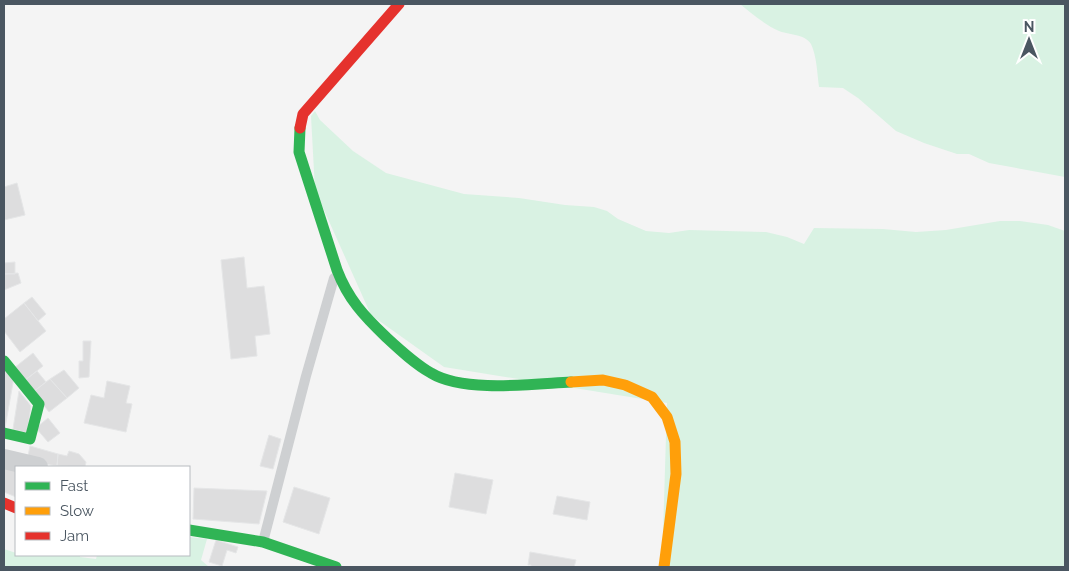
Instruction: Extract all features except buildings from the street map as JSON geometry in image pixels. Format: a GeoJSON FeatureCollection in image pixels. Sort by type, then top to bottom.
{"type":"FeatureCollection","features":[{"type":"Feature","properties":{"kind":"street"},"geometry":{"type":"LineString","coordinates":[[399,4],[303,114],[299,130],[300,152],[344,288],[366,318],[396,346],[432,374],[459,383],[485,386],[603,380],[624,385],[652,397],[667,418],[675,442],[676,474],[664,567]]}},
{"type":"Feature","properties":{"kind":"street"},"geometry":{"type":"LineString","coordinates":[[4,361],[38,404],[30,439],[4,433]]}},
{"type":"Feature","properties":{"kind":"street"},"geometry":{"type":"LineString","coordinates":[[4,460],[33,466]]}},
{"type":"Feature","properties":{"kind":"street"},"geometry":{"type":"LineString","coordinates":[[190,530],[264,542],[336,567]]}},
{"type":"Feature","properties":{"kind":"lane"},"geometry":{"type":"LineString","coordinates":[[264,542],[306,376],[337,270]]}},
{"type":"Feature","properties":{"kind":"green space"},"geometry":{"type":"Polygon","coordinates":[[[740,4],[1065,4],[1065,177],[989,163],[969,154],[957,154],[924,143],[896,131],[858,98],[843,88],[819,87],[814,54],[811,44],[805,38],[774,28],[758,19],[740,4]]]}},
{"type":"Feature","properties":{"kind":"green space"},"geometry":{"type":"Polygon","coordinates":[[[315,111],[320,120],[353,151],[386,173],[464,194],[594,207],[607,211],[618,219],[646,231],[669,233],[689,230],[766,232],[787,237],[804,244],[814,228],[883,229],[916,232],[946,230],[1000,221],[1020,221],[1048,225],[1065,231],[1065,567],[662,567],[667,403],[444,367],[371,315],[315,190],[311,116],[315,111]]]}},
{"type":"Feature","properties":{"kind":"green space"},"geometry":{"type":"Polygon","coordinates":[[[190,537],[207,539],[201,560],[209,567],[4,567],[4,549],[15,553],[15,556],[80,556],[96,559],[97,556],[190,556],[190,537]]]}},
{"type":"Feature","properties":{"kind":"traffic: fast"},"geometry":{"type":"LineString","coordinates":[[300,128],[299,152],[341,280],[357,306],[402,352],[431,373],[461,383],[499,386],[571,382]]}},
{"type":"Feature","properties":{"kind":"traffic: fast"},"geometry":{"type":"LineString","coordinates":[[4,361],[39,404],[30,439],[4,433]]}},
{"type":"Feature","properties":{"kind":"traffic: fast"},"geometry":{"type":"LineString","coordinates":[[190,530],[263,542],[336,567]]}},
{"type":"Feature","properties":{"kind":"traffic: slow"},"geometry":{"type":"LineString","coordinates":[[571,382],[603,380],[625,385],[652,397],[667,417],[675,442],[676,474],[664,567]]}},
{"type":"Feature","properties":{"kind":"traffic: jam"},"geometry":{"type":"LineString","coordinates":[[300,128],[303,114],[399,4]]}},
{"type":"Feature","properties":{"kind":"traffic: jam"},"geometry":{"type":"LineString","coordinates":[[4,503],[15,508]]}}]}
